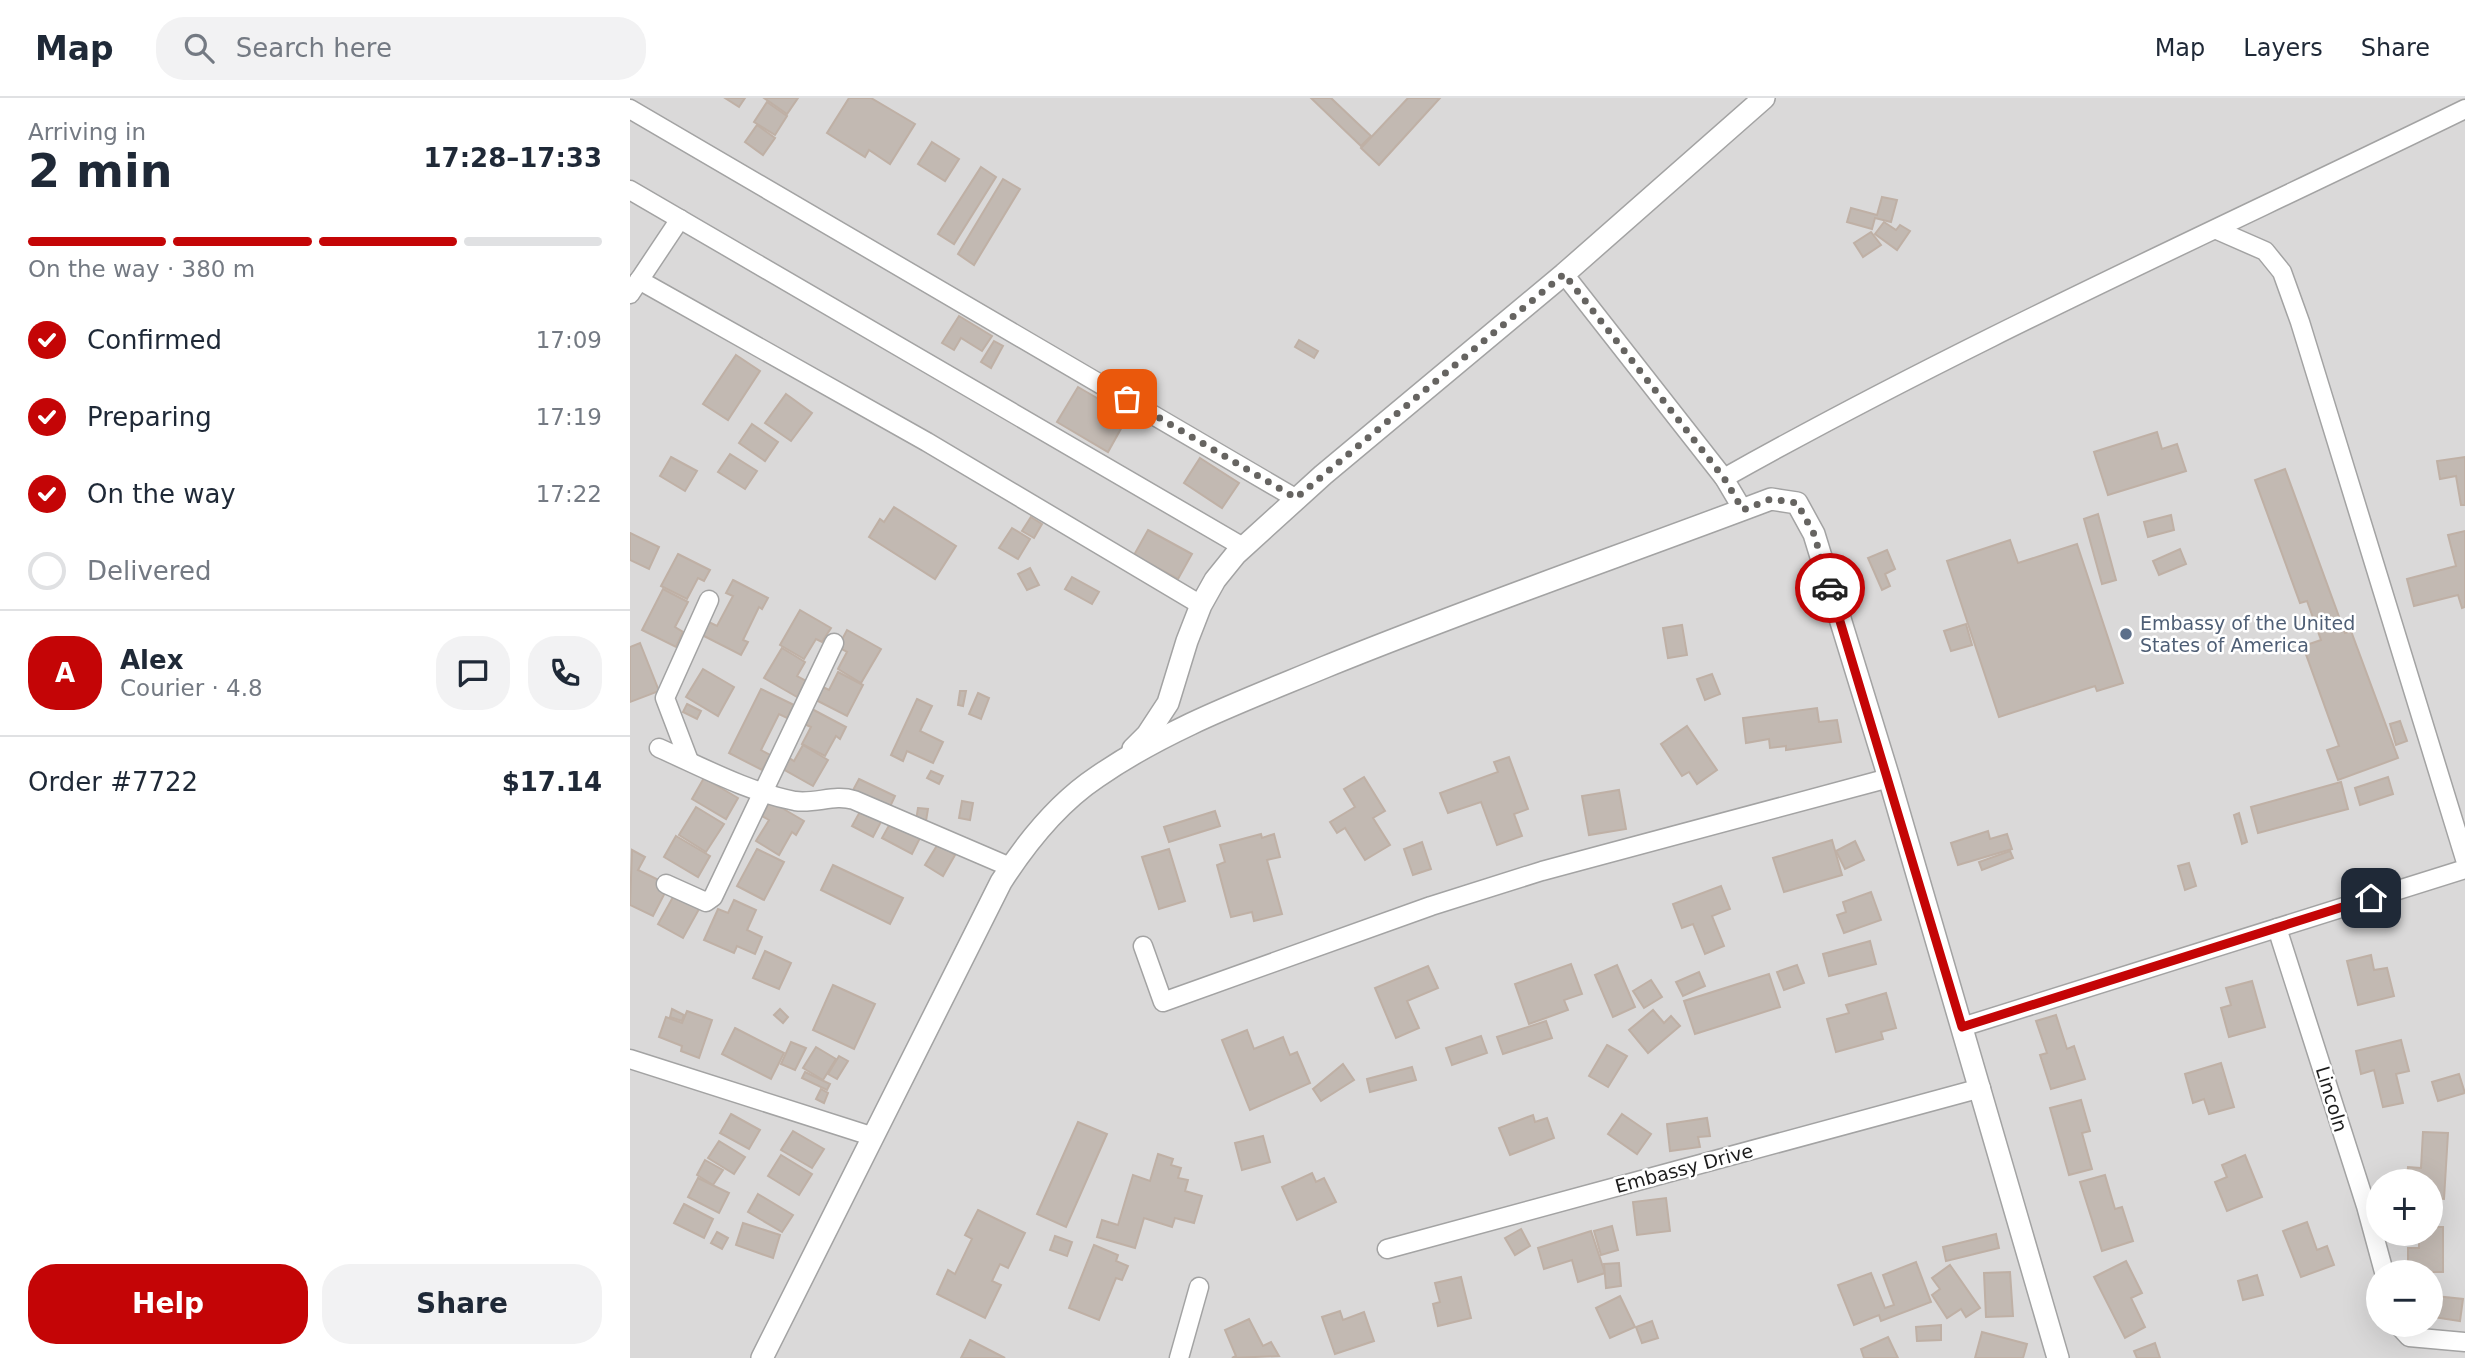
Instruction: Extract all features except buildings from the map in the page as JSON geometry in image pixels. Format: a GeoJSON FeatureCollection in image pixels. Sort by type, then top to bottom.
{"type":"FeatureCollection","features":[{"type":"Feature","properties":{"kind":"street"},"geometry":{"type":"LineString","coordinates":[[1119,763],[1147,735],[1164,710],[1202,605],[1215,580],[1243,547],[1296,498],[1564,274],[1764,98]]}},
{"type":"Feature","properties":{"kind":"street"},"geometry":{"type":"LineString","coordinates":[[630,109],[1296,498]]}},
{"type":"Feature","properties":{"kind":"street"},"geometry":{"type":"LineString","coordinates":[[1724,478],[1813,428],[2174,248],[2217,230],[2465,109]]}},
{"type":"Feature","properties":{"kind":"street"},"geometry":{"type":"LineString","coordinates":[[630,190],[1243,547]]}},
{"type":"Feature","properties":{"kind":"street"},"geometry":{"type":"LineString","coordinates":[[680,219],[635,287],[927,442],[1202,605]]}},
{"type":"Feature","properties":{"kind":"street"},"geometry":{"type":"LineString","coordinates":[[2217,230],[2265,251],[2282,272],[2465,859]]}},
{"type":"Feature","properties":{"kind":"street"},"geometry":{"type":"LineString","coordinates":[[1564,274],[1724,478],[1743,510]]}},
{"type":"Feature","properties":{"kind":"street"},"geometry":{"type":"LineString","coordinates":[[762,1358],[983,914],[1023,848],[1065,804],[1095,778],[1203,720],[1432,625],[1771,499],[1797,503],[1805,513],[1889,778],[2058,1358]]}},
{"type":"Feature","properties":{"kind":"street"},"geometry":{"type":"LineString","coordinates":[[689,761],[665,698],[709,600]]}},
{"type":"Feature","properties":{"kind":"street"},"geometry":{"type":"LineString","coordinates":[[666,884],[706,902],[710,900],[834,643]]}},
{"type":"Feature","properties":{"kind":"street"},"geometry":{"type":"LineString","coordinates":[[1172,692],[1184,708],[1203,720]]}},
{"type":"Feature","properties":{"kind":"street"},"geometry":{"type":"LineString","coordinates":[[659,748],[763,792],[808,802],[831,798],[854,800],[1010,867]]}},
{"type":"Feature","properties":{"kind":"street"},"geometry":{"type":"LineString","coordinates":[[1143,946],[1163,1002],[1431,906],[1542,871],[1889,778]]}},
{"type":"Feature","properties":{"kind":"street"},"geometry":{"type":"LineString","coordinates":[[1962,1027],[2465,869]]}},
{"type":"Feature","properties":{"kind":"street","name":"Lincoln"},"geometry":{"type":"LineString","coordinates":[[2277,928],[2362,1193],[2381,1260]]}},
{"type":"Feature","properties":{"kind":"street"},"geometry":{"type":"LineString","coordinates":[[630,1059],[871,1136]]}},
{"type":"Feature","properties":{"kind":"street","name":"Embassy Drive"},"geometry":{"type":"LineString","coordinates":[[1387,1249],[1981,1087]]}},
{"type":"Feature","properties":{"kind":"street"},"geometry":{"type":"LineString","coordinates":[[1179,1358],[1199,1287]]}},
{"type":"Feature","properties":{"kind":"street"},"geometry":{"type":"LineString","coordinates":[[2409,1337],[2465,1342]]}},
{"type":"Feature","properties":{"kind":"shaded area"},"geometry":{"type":"Polygon","coordinates":[[[630,98],[2465,98],[2465,1358],[630,1358],[630,98]]]}},
{"type":"Feature","properties":{"kind":"way so far"},"geometry":{"type":"LineString","coordinates":[[1127,399],[1296,498],[1564,274],[1724,478],[1743,510],[1771,499],[1797,503],[1805,513],[1814,534],[1830,588]]}},
{"type":"Feature","properties":{"kind":"place","name":"Embassy of the United States of America"},"geometry":{"type":"Point","coordinates":[2126,634]}},
{"type":"Feature","properties":{"kind":"route"},"geometry":{"type":"LineString","coordinates":[[1830,588],[1962,1027],[2110,978],[2371,898]]}}]}
